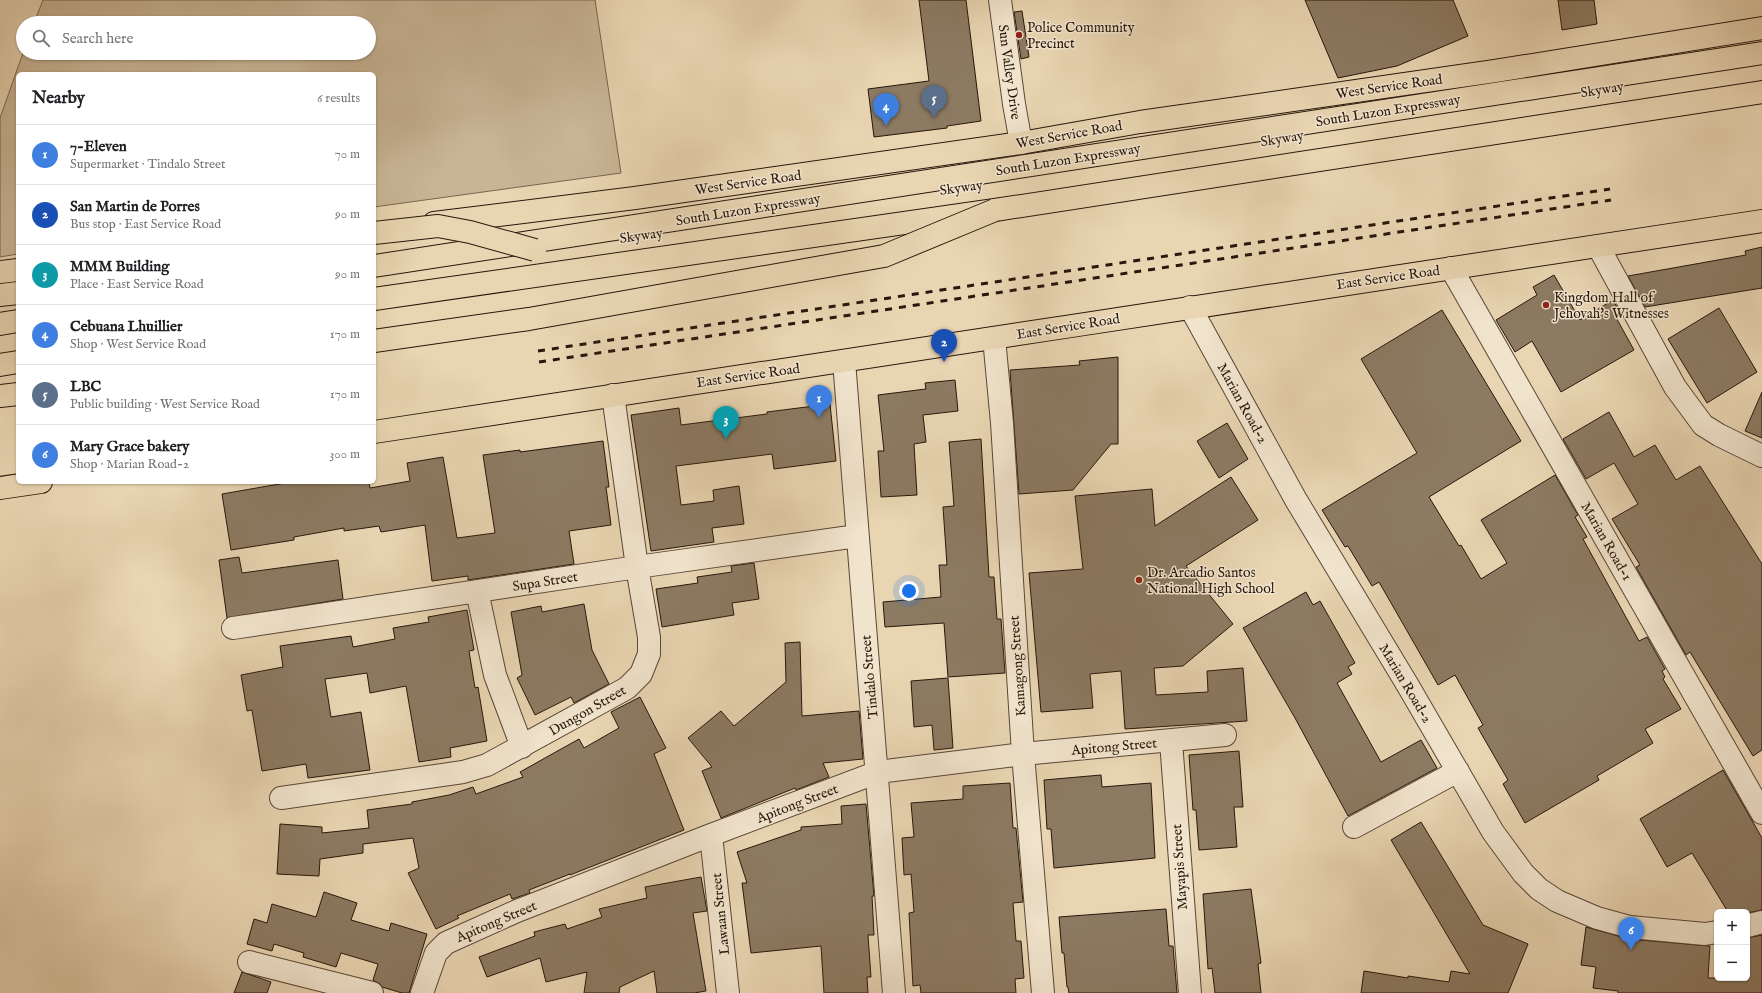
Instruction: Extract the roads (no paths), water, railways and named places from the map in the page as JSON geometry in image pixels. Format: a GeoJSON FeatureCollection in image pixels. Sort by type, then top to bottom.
{"type":"FeatureCollection","features":[{"type":"Feature","properties":{"kind":"main road","name":"West Service Road"},"geometry":{"type":"LineString","coordinates":[[376,232],[635,198],[1021,143],[1140,122],[1488,72],[1762,28]]}},
{"type":"Feature","properties":{"kind":"main road","name":"South Luzon Expressway"},"geometry":{"type":"LineString","coordinates":[[376,266],[1762,52]]}},
{"type":"Feature","properties":{"kind":"main road","name":"Skyway"},"geometry":{"type":"LineString","coordinates":[[376,275],[990,183],[1762,64]]}},
{"type":"Feature","properties":{"kind":"main road","name":"Skyway"},"geometry":{"type":"LineString","coordinates":[[376,299],[995,210],[1762,92]]}},
{"type":"Feature","properties":{"kind":"main road"},"geometry":{"type":"LineString","coordinates":[[376,308],[833,242],[1762,102]]}},
{"type":"Feature","properties":{"kind":"main road"},"geometry":{"type":"LineString","coordinates":[[376,341],[529,319],[884,256],[995,210]]}},
{"type":"Feature","properties":{"kind":"main road","name":"East Service Road"},"geometry":{"type":"LineString","coordinates":[[376,432],[994,338],[1190,306],[1762,221]]}},
{"type":"Feature","properties":{"kind":"main road"},"geometry":{"type":"LineString","coordinates":[[376,232],[438,226],[470,232],[535,250]]}},
{"type":"Feature","properties":{"kind":"main road"},"geometry":{"type":"LineString","coordinates":[[0,272],[16,270]]}},
{"type":"Feature","properties":{"kind":"main road"},"geometry":{"type":"LineString","coordinates":[[0,287],[16,284]]}},
{"type":"Feature","properties":{"kind":"main road"},"geometry":{"type":"LineString","coordinates":[[0,295],[16,293]]}},
{"type":"Feature","properties":{"kind":"main road"},"geometry":{"type":"LineString","coordinates":[[0,324],[16,321]]}},
{"type":"Feature","properties":{"kind":"main road"},"geometry":{"type":"LineString","coordinates":[[0,332],[16,329]]}},
{"type":"Feature","properties":{"kind":"main road"},"geometry":{"type":"LineString","coordinates":[[0,356],[16,353]]}},
{"type":"Feature","properties":{"kind":"main road"},"geometry":{"type":"LineString","coordinates":[[0,365],[16,362]]}},
{"type":"Feature","properties":{"kind":"main road"},"geometry":{"type":"LineString","coordinates":[[0,396],[16,394]]}},
{"type":"Feature","properties":{"kind":"main road"},"geometry":{"type":"LineString","coordinates":[[0,488],[27,484]]}},
{"type":"Feature","properties":{"kind":"street","name":"Sun Valley Drive"},"geometry":{"type":"LineString","coordinates":[[1000,0],[1014,104],[1021,143]]}},
{"type":"Feature","properties":{"kind":"street"},"geometry":{"type":"LineString","coordinates":[[1598,246],[1675,388],[1703,424],[1719,435],[1762,456]]}},
{"type":"Feature","properties":{"kind":"street","name":"Marian Road-1"},"geometry":{"type":"LineString","coordinates":[[1451,268],[1762,813]]}},
{"type":"Feature","properties":{"kind":"street","name":"Marian Road-2"},"geometry":{"type":"LineString","coordinates":[[1190,306],[1288,486],[1493,832],[1523,873],[1539,889],[1557,901],[1597,918],[1630,927],[1705,934],[1714,932]]}},
{"type":"Feature","properties":{"kind":"street","name":"Kamagong Street"},"geometry":{"type":"LineString","coordinates":[[994,338],[1002,423],[1023,754],[1043,993]]}},
{"type":"Feature","properties":{"kind":"street","name":"Tindalo Street"},"geometry":{"type":"LineString","coordinates":[[844,361],[857,536],[878,772],[894,993]]}},
{"type":"Feature","properties":{"kind":"street","name":"Dungon Street"},"geometry":{"type":"LineString","coordinates":[[281,798],[463,772],[487,765],[627,688],[641,674],[649,654],[649,637],[637,567],[613,396]]}},
{"type":"Feature","properties":{"kind":"street","name":"Supa Street"},"geometry":{"type":"LineString","coordinates":[[233,628],[637,567],[857,536]]}},
{"type":"Feature","properties":{"kind":"street"},"geometry":{"type":"LineString","coordinates":[[477,591],[495,674],[522,747]]}},
{"type":"Feature","properties":{"kind":"street","name":"Apitong Street"},"geometry":{"type":"LineString","coordinates":[[422,993],[436,953],[446,943],[517,911],[711,835],[878,772],[1023,754],[1225,735]]}},
{"type":"Feature","properties":{"kind":"street","name":"Mayapis Street"},"geometry":{"type":"LineString","coordinates":[[1171,741],[1190,993]]}},
{"type":"Feature","properties":{"kind":"street"},"geometry":{"type":"LineString","coordinates":[[1354,827],[1458,771]]}},
{"type":"Feature","properties":{"kind":"street","name":"Lawaan Street"},"geometry":{"type":"LineString","coordinates":[[711,835],[728,993]]}},
{"type":"Feature","properties":{"kind":"street"},"geometry":{"type":"LineString","coordinates":[[1750,925],[1762,922]]}},
{"type":"Feature","properties":{"kind":"street"},"geometry":{"type":"LineString","coordinates":[[249,962],[372,993]]}},
{"type":"Feature","properties":{"kind":"railway"},"geometry":{"type":"LineString","coordinates":[[538,351],[1610,189]]}},
{"type":"Feature","properties":{"kind":"railway"},"geometry":{"type":"LineString","coordinates":[[539,362],[1611,200]]}},
{"type":"Feature","properties":{"kind":"place","name":"Police Community Precinct"},"geometry":{"type":"Point","coordinates":[1019,35]}},
{"type":"Feature","properties":{"kind":"place","name":"LBC"},"geometry":{"type":"Point","coordinates":[934,118]}},
{"type":"Feature","properties":{"kind":"place","name":"Cebuana Lhuillier"},"geometry":{"type":"Point","coordinates":[886,126]}},
{"type":"Feature","properties":{"kind":"place","name":"Kingdom Hall of Jehovah's Witnesses"},"geometry":{"type":"Point","coordinates":[1546,305]}},
{"type":"Feature","properties":{"kind":"place","name":"San Martin de Porres"},"geometry":{"type":"Point","coordinates":[944,362]}},
{"type":"Feature","properties":{"kind":"place","name":"7-Eleven"},"geometry":{"type":"Point","coordinates":[819,418]}},
{"type":"Feature","properties":{"kind":"place","name":"MMM Building"},"geometry":{"type":"Point","coordinates":[726,439]}},
{"type":"Feature","properties":{"kind":"place","name":"Dr. Arcadio Santos National High School"},"geometry":{"type":"Point","coordinates":[1139,580]}},
{"type":"Feature","properties":{"kind":"place","name":"Mary Grace bakery"},"geometry":{"type":"Point","coordinates":[1631,950]}}]}
